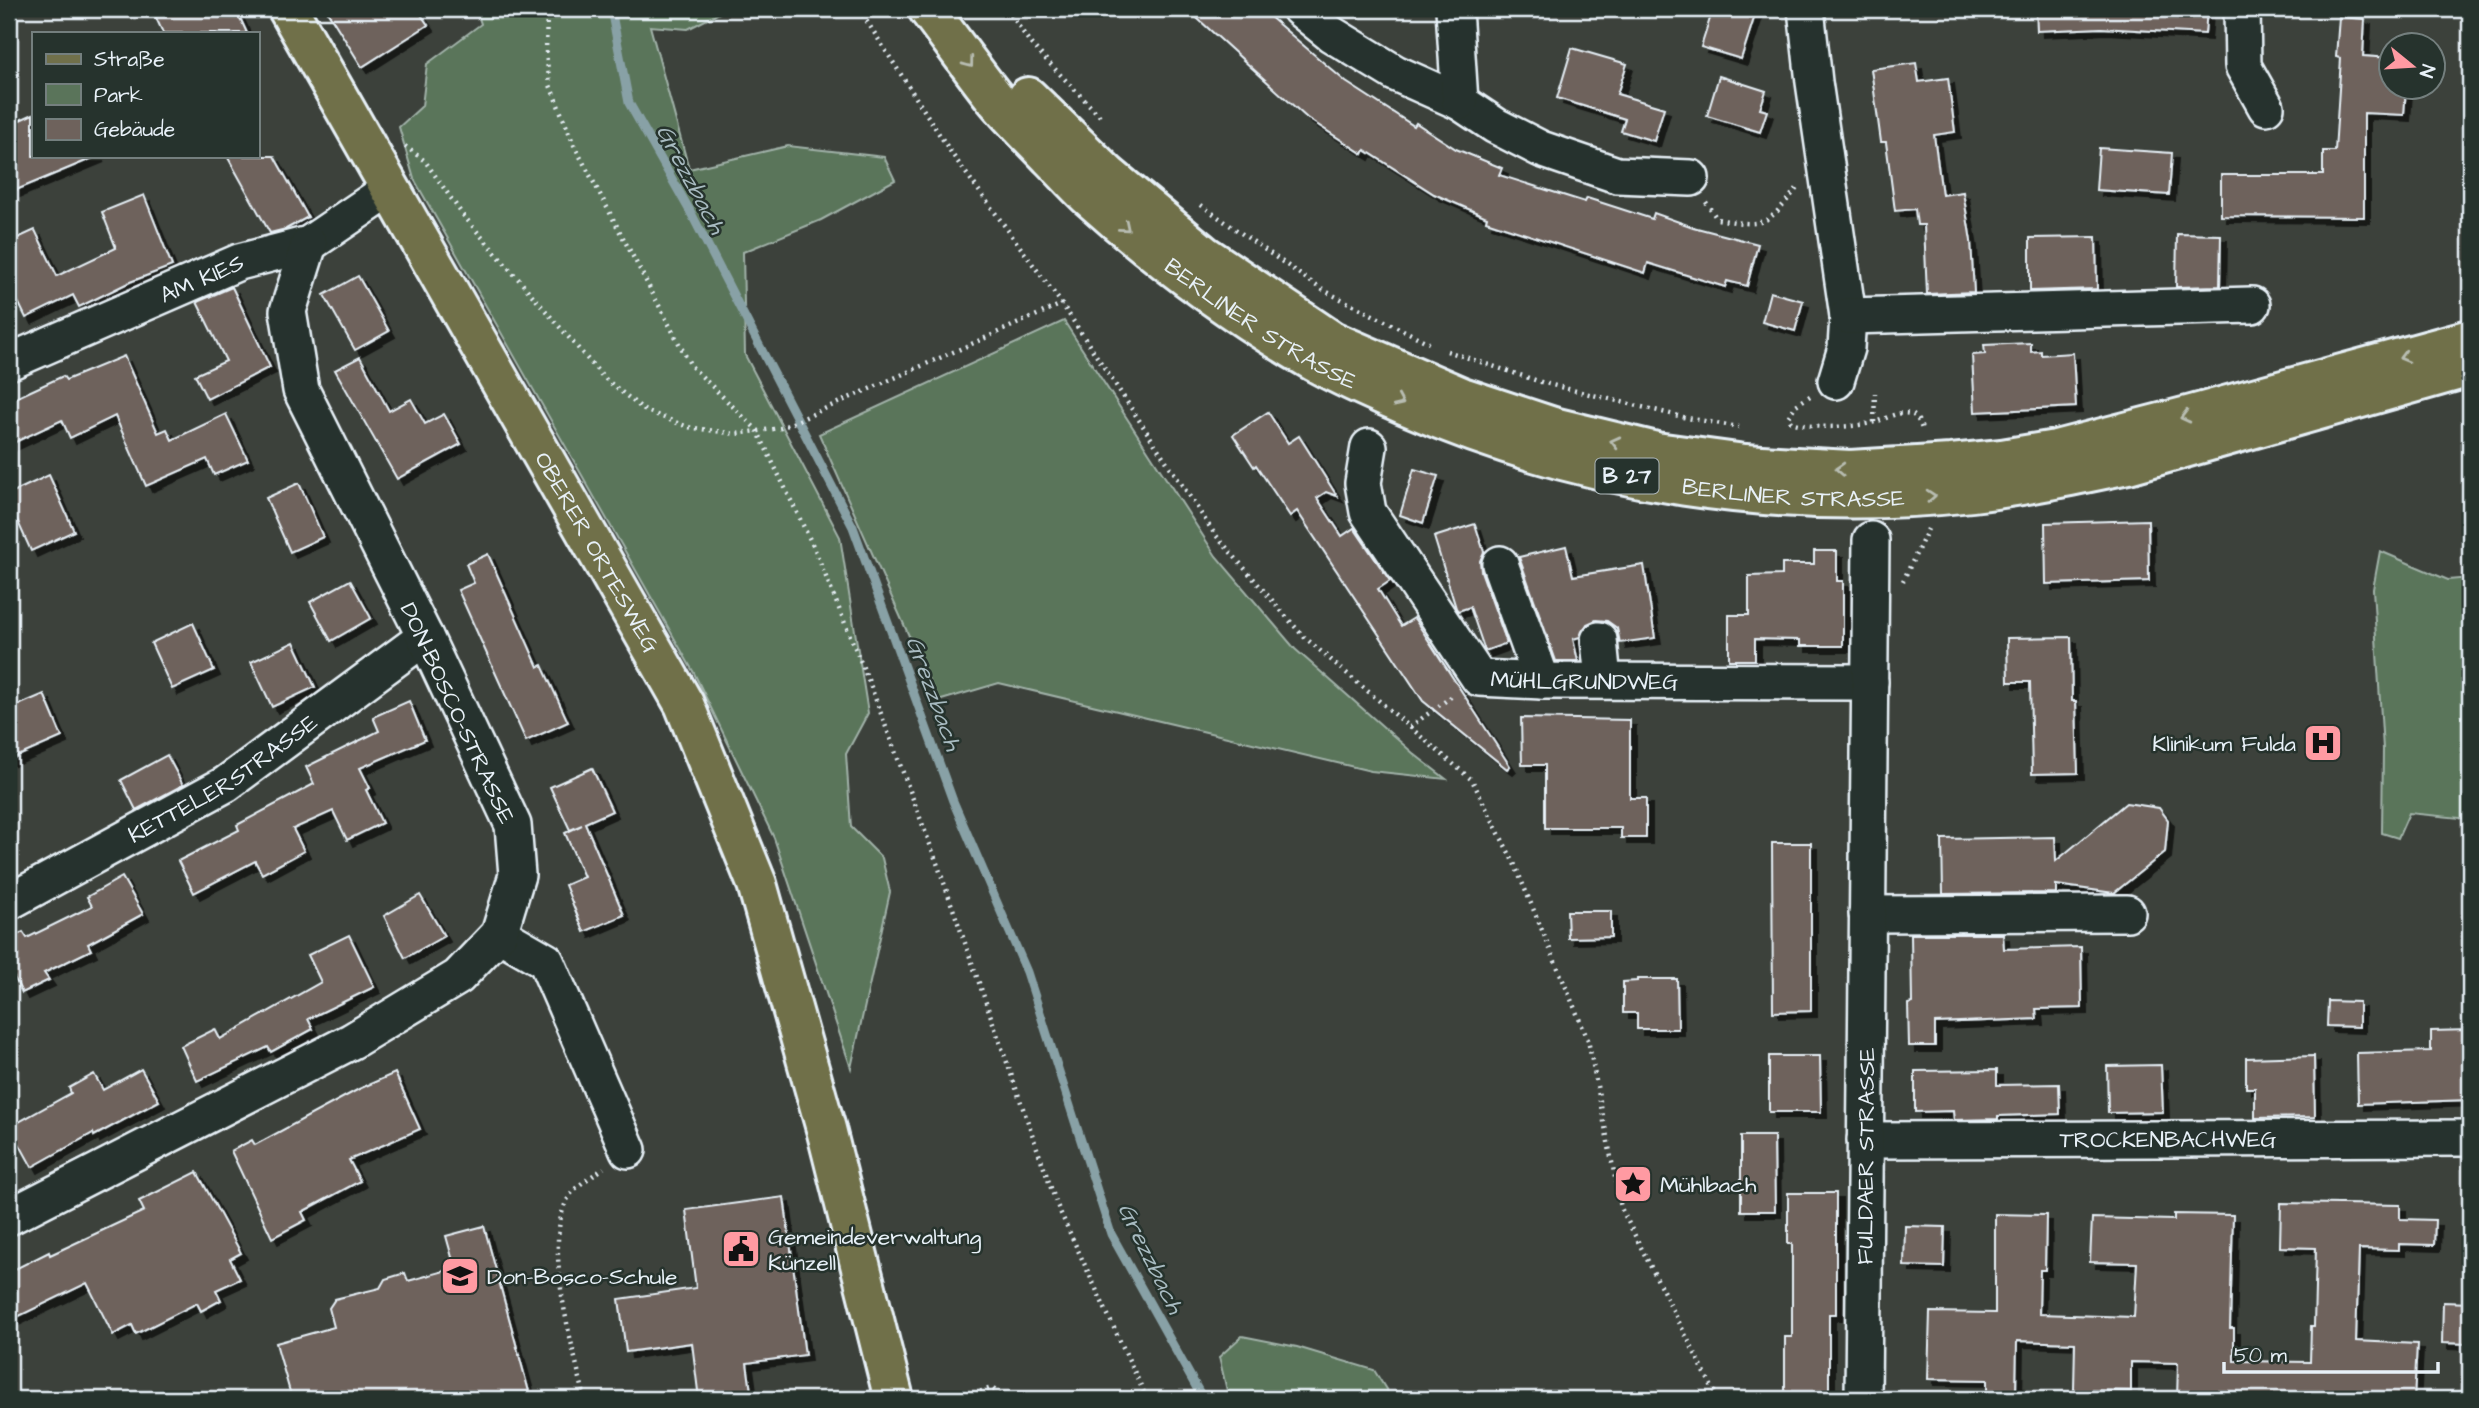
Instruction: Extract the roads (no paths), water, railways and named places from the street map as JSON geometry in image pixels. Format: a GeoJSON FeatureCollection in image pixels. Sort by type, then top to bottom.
{"type":"FeatureCollection","features":[{"type":"Feature","properties":{"kind":"main road","name":"OBERER ORTESWEG"},"geometry":{"type":"LineString","coordinates":[[288,9],[684,704],[757,884],[826,1129],[894,1399]]}},
{"type":"Feature","properties":{"kind":"main road","name":"BERLINER STRASSE"},"geometry":{"type":"LineString","coordinates":[[928,9],[995,99],[1086,195],[1198,287],[1240,316],[1319,364],[1459,428],[1515,447],[1617,474],[1769,496],[1874,498],[1973,492],[2074,476],[2127,464],[2470,367]]}},
{"type":"Feature","properties":{"kind":"main road","name":"BERLINER STRASSE"},"geometry":{"type":"LineString","coordinates":[[961,9],[1015,84],[1108,175],[1204,255],[1332,341],[1462,397],[1553,427],[1656,453],[1745,464],[1850,470],[2003,459],[2056,450],[2155,425],[2470,340]]}},
{"type":"Feature","properties":{"kind":"street"},"geometry":{"type":"LineString","coordinates":[[1300,9],[1331,34],[1395,73],[1460,103],[1496,126],[1541,149],[1617,175],[1691,178]]}},
{"type":"Feature","properties":{"kind":"street"},"geometry":{"type":"LineString","coordinates":[[1454,9],[1460,103]]}},
{"type":"Feature","properties":{"kind":"street"},"geometry":{"type":"LineString","coordinates":[[1806,9],[1848,316],[1846,348],[1836,381]]}},
{"type":"Feature","properties":{"kind":"street"},"geometry":{"type":"LineString","coordinates":[[2242,9],[2243,66],[2266,107]]}},
{"type":"Feature","properties":{"kind":"street","name":"AM KIES"},"geometry":{"type":"LineString","coordinates":[[9,362],[239,262],[309,244],[390,189]]}},
{"type":"Feature","properties":{"kind":"street","name":"DON-BOSCO-STRASSE"},"geometry":{"type":"LineString","coordinates":[[9,1217],[352,1041],[458,977],[499,934],[517,876],[513,825],[425,637],[300,390],[288,311],[309,244]]}},
{"type":"Feature","properties":{"kind":"street"},"geometry":{"type":"LineString","coordinates":[[1848,316],[2252,305]]}},
{"type":"Feature","properties":{"kind":"street","name":"MÜHLGRUNDWEG"},"geometry":{"type":"LineString","coordinates":[[1370,447],[1363,483],[1368,512],[1479,678],[1542,681],[1870,682]]}},
{"type":"Feature","properties":{"kind":"street","name":"FULDAER STRASSE"},"geometry":{"type":"LineString","coordinates":[[1863,1399],[1871,540]]}},
{"type":"Feature","properties":{"kind":"street"},"geometry":{"type":"LineString","coordinates":[[1500,564],[1542,681]]}},
{"type":"Feature","properties":{"kind":"street","name":"KETTELERSTRASSE"},"geometry":{"type":"LineString","coordinates":[[9,902],[226,784],[425,637]]}},
{"type":"Feature","properties":{"kind":"street"},"geometry":{"type":"LineString","coordinates":[[1599,640],[1603,680]]}},
{"type":"Feature","properties":{"kind":"street"},"geometry":{"type":"LineString","coordinates":[[1867,914],[2127,913]]}},
{"type":"Feature","properties":{"kind":"street"},"geometry":{"type":"LineString","coordinates":[[499,934],[546,961],[628,1150]]}},
{"type":"Feature","properties":{"kind":"street","name":"TROCKENBACHWEG"},"geometry":{"type":"LineString","coordinates":[[1865,1140],[2470,1138]]}},
{"type":"Feature","properties":{"kind":"waterway","name":"Grezzbach"},"geometry":{"type":"LineString","coordinates":[[611,9],[629,103],[690,211],[853,527],[953,801],[1027,972],[1111,1234],[1203,1399]]}},
{"type":"Feature","properties":{"kind":"place","name":"Klinikum Fulda"},"geometry":{"type":"Point","coordinates":[2323,743]}},
{"type":"Feature","properties":{"kind":"place","name":"Mühlbach"},"geometry":{"type":"Point","coordinates":[1633,1184]}},
{"type":"Feature","properties":{"kind":"place","name":"Gemeindeverwaltung Künzell"},"geometry":{"type":"Point","coordinates":[741,1249]}},
{"type":"Feature","properties":{"kind":"place","name":"Don-Bosco-Schule"},"geometry":{"type":"Point","coordinates":[460,1276]}}]}
